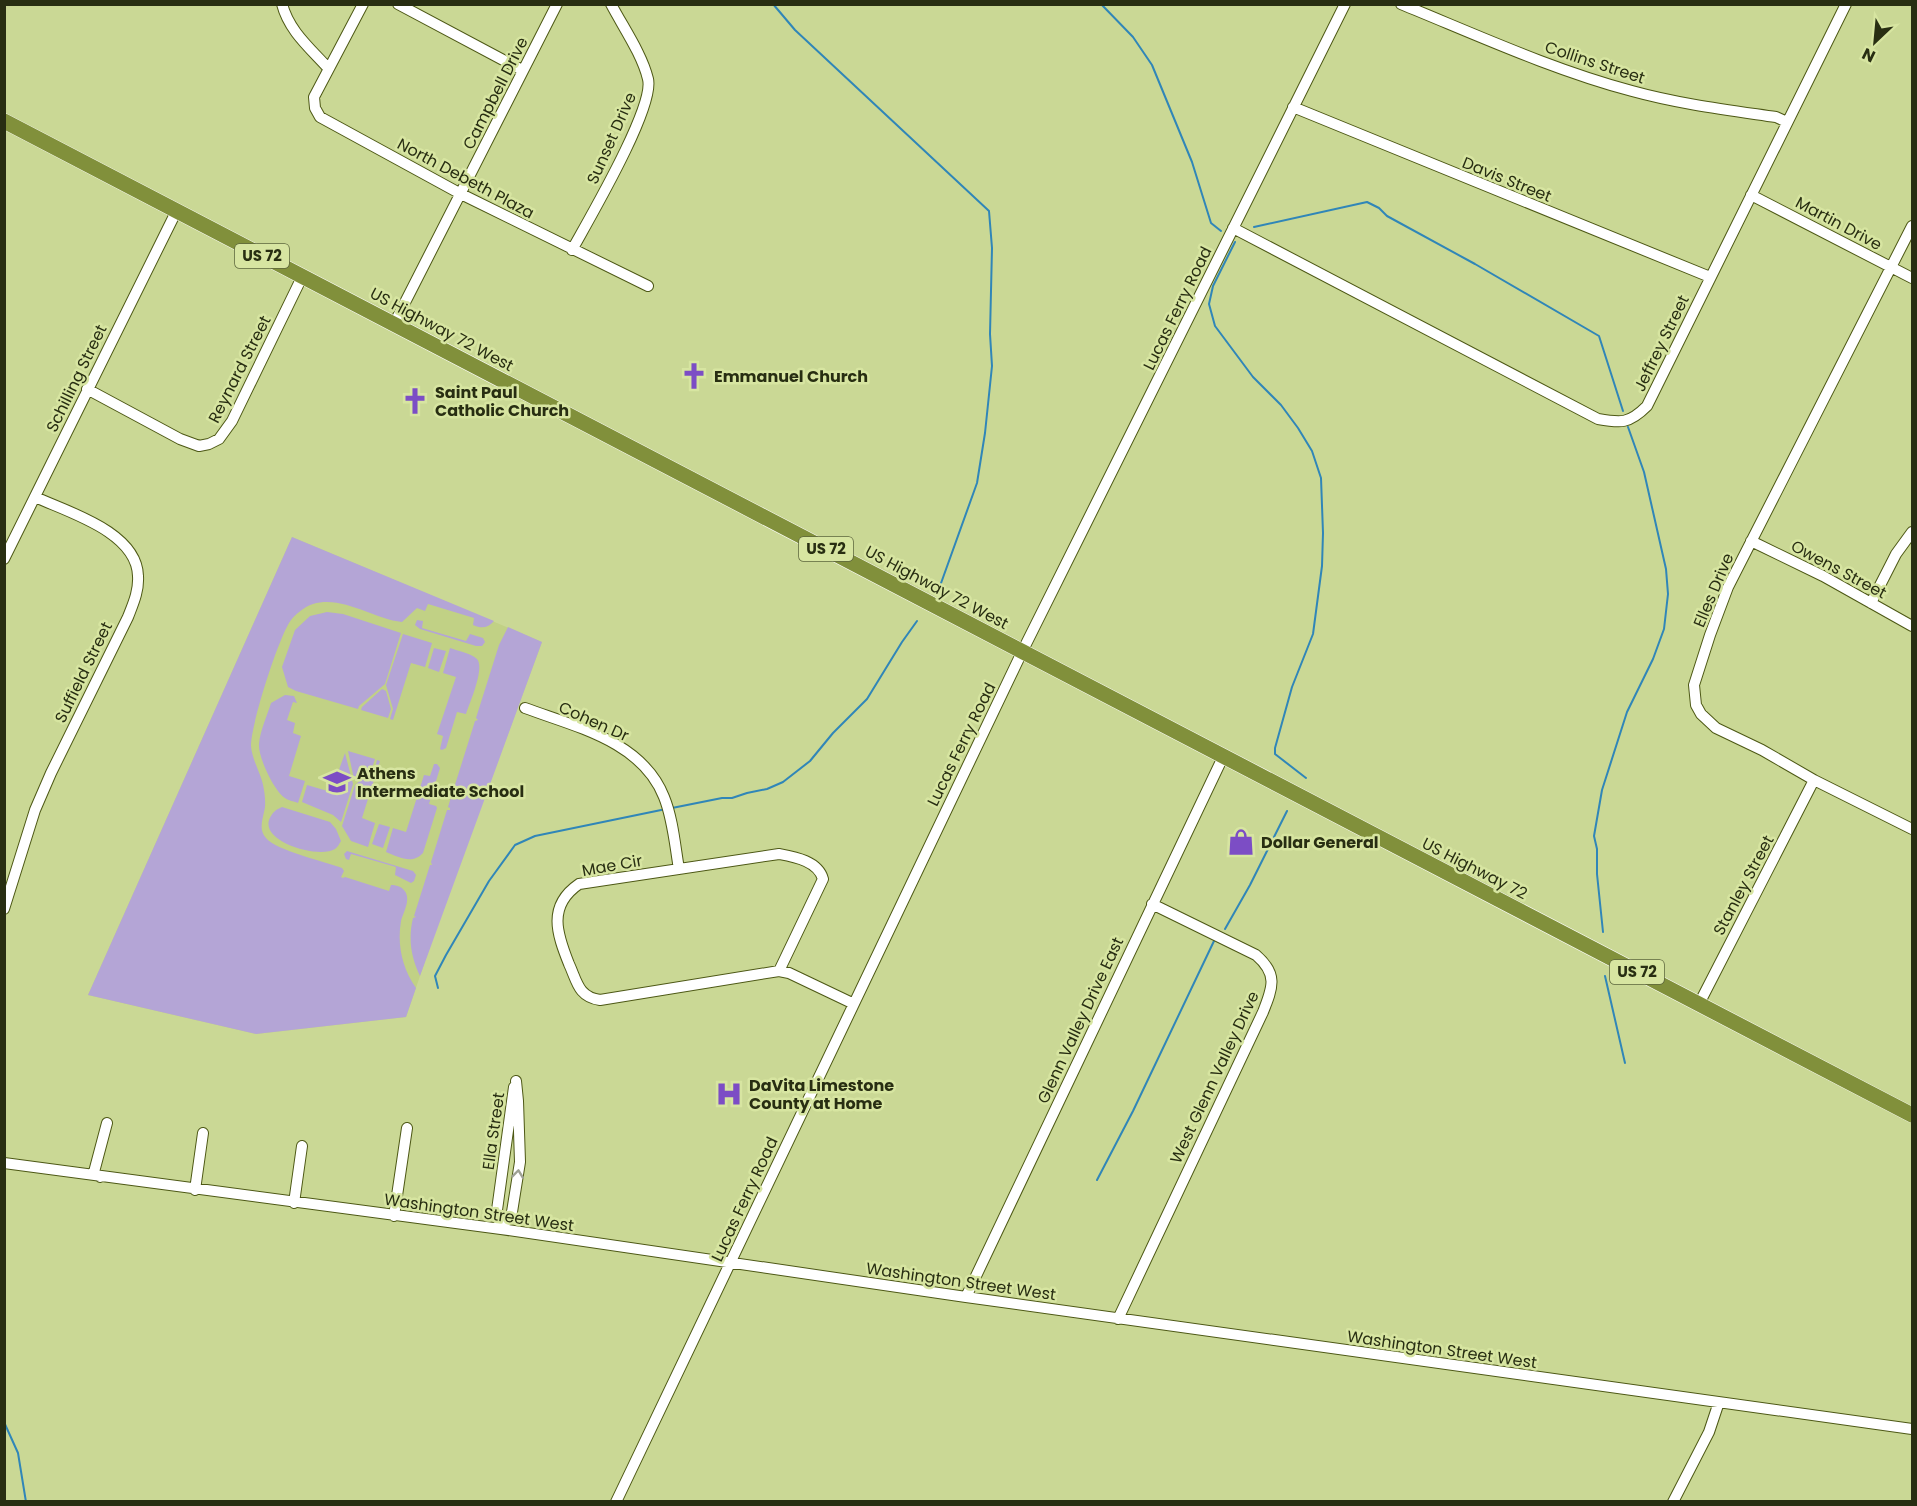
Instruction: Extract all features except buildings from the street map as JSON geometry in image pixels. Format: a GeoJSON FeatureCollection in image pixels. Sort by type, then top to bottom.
{"type":"FeatureCollection","features":[{"type":"Feature","properties":{"kind":"highway","name":"US Highway 72 West"},"geometry":{"type":"LineString","coordinates":[[4,121],[1022,652]]}},
{"type":"Feature","properties":{"kind":"highway","name":"US Highway 72"},"geometry":{"type":"LineString","coordinates":[[1022,652],[1912,1115]]}},
{"type":"Feature","properties":{"kind":"street"},"geometry":{"type":"LineString","coordinates":[[282,4],[286,19],[298,36],[328,68]]}},
{"type":"Feature","properties":{"kind":"street","name":"North Debeth Plaza"},"geometry":{"type":"LineString","coordinates":[[363,4],[314,97],[315,108],[320,117],[461,194],[648,286]]}},
{"type":"Feature","properties":{"kind":"street"},"geometry":{"type":"LineString","coordinates":[[398,4],[522,70]]}},
{"type":"Feature","properties":{"kind":"street","name":"Campbell Drive"},"geometry":{"type":"LineString","coordinates":[[394,324],[557,4]]}},
{"type":"Feature","properties":{"kind":"street","name":"Sunset Drive"},"geometry":{"type":"LineString","coordinates":[[572,250],[603,193],[648,99],[648,78],[611,4]]}},
{"type":"Feature","properties":{"kind":"street","name":"Lucas Ferry Road"},"geometry":{"type":"LineString","coordinates":[[616,1502],[852,1003],[1022,652],[1345,4]]}},
{"type":"Feature","properties":{"kind":"street","name":"Collins Street"},"geometry":{"type":"LineString","coordinates":[[1401,4],[1505,47],[1599,81],[1686,103],[1776,117],[1787,122]]}},
{"type":"Feature","properties":{"kind":"street","name":"Jeffrey Street"},"geometry":{"type":"LineString","coordinates":[[1233,228],[1598,420],[1619,423],[1629,421],[1647,406],[1846,4]]}},
{"type":"Feature","properties":{"kind":"street","name":"Davis Street"},"geometry":{"type":"LineString","coordinates":[[1293,107],[1710,277]]}},
{"type":"Feature","properties":{"kind":"street","name":"Martin Drive"},"geometry":{"type":"LineString","coordinates":[[1752,195],[1912,278]]}},
{"type":"Feature","properties":{"kind":"street","name":"Schilling Street"},"geometry":{"type":"LineString","coordinates":[[4,559],[176,212]]}},
{"type":"Feature","properties":{"kind":"street","name":"Elles Drive"},"geometry":{"type":"LineString","coordinates":[[1912,226],[1728,587],[1694,685],[1696,705],[1701,714],[1716,728],[1912,829]]}},
{"type":"Feature","properties":{"kind":"street","name":"Reynard Street"},"geometry":{"type":"LineString","coordinates":[[87,389],[180,439],[199,446],[219,439],[232,421],[302,277]]}},
{"type":"Feature","properties":{"kind":"street","name":"Suffield Street"},"geometry":{"type":"LineString","coordinates":[[4,909],[35,810],[51,772],[128,617],[136,598],[139,578],[134,557],[120,541],[94,524],[35,497]]}},
{"type":"Feature","properties":{"kind":"street"},"geometry":{"type":"LineString","coordinates":[[1871,603],[1896,554],[1912,532]]}},
{"type":"Feature","properties":{"kind":"street","name":"Owens Street"},"geometry":{"type":"LineString","coordinates":[[1751,541],[1822,576],[1912,626]]}},
{"type":"Feature","properties":{"kind":"street","name":"Cohen Dr"},"geometry":{"type":"LineString","coordinates":[[525,708],[605,739],[629,753],[653,776],[667,809],[679,869]]}},
{"type":"Feature","properties":{"kind":"street","name":"Glenn Valley Drive East"},"geometry":{"type":"LineString","coordinates":[[966,1298],[1223,757]]}},
{"type":"Feature","properties":{"kind":"street","name":"Stanley Street"},"geometry":{"type":"LineString","coordinates":[[1699,1004],[1814,780]]}},
{"type":"Feature","properties":{"kind":"street","name":"Mae Cir"},"geometry":{"type":"LineString","coordinates":[[779,971],[823,879],[821,871],[814,865],[795,857],[779,854],[579,884],[564,898],[557,924],[557,935],[580,989],[586,996],[600,1000],[779,971],[789,973],[852,1003]]}},
{"type":"Feature","properties":{"kind":"street","name":"West Glenn Valley Drive"},"geometry":{"type":"LineString","coordinates":[[1118,1319],[1263,1012],[1272,982],[1270,972],[1256,955],[1152,904]]}},
{"type":"Feature","properties":{"kind":"street","name":"Ella Street"},"geometry":{"type":"LineString","coordinates":[[516,1081],[520,1162],[512,1212],[501,1229],[497,1210],[511,1102],[516,1081]]}},
{"type":"Feature","properties":{"kind":"street"},"geometry":{"type":"LineString","coordinates":[[100,1177],[94,1172],[107,1123]]}},
{"type":"Feature","properties":{"kind":"street"},"geometry":{"type":"LineString","coordinates":[[394,1216],[408,1128]]}},
{"type":"Feature","properties":{"kind":"street"},"geometry":{"type":"LineString","coordinates":[[195,1190],[203,1132]]}},
{"type":"Feature","properties":{"kind":"street"},"geometry":{"type":"LineString","coordinates":[[294,1203],[302,1146]]}},
{"type":"Feature","properties":{"kind":"street","name":"Washington Street West"},"geometry":{"type":"LineString","coordinates":[[4,1163],[501,1229],[966,1298],[1912,1429]]}},
{"type":"Feature","properties":{"kind":"street"},"geometry":{"type":"LineString","coordinates":[[1673,1502],[1709,1432],[1719,1402]]}},
{"type":"Feature","properties":{"kind":"shaded area","name":"Athens Intermediate School"},"geometry":{"type":"Polygon","coordinates":[[[292,537],[542,642],[438,923],[406,1017],[256,1034],[88,995],[292,537]]]}},
{"type":"Feature","properties":{"kind":"shaded area"},"geometry":{"type":"Polygon","coordinates":[[[292,537],[494,621],[485,627],[479,627],[473,625],[474,618],[428,604],[425,611],[417,608],[402,622],[347,605],[324,602],[310,605],[294,617],[284,633],[265,684],[255,720],[251,746],[264,790],[265,807],[262,832],[266,838],[279,847],[342,868],[344,871],[341,877],[343,878],[389,891],[391,885],[395,885],[406,893],[407,904],[401,921],[400,947],[407,972],[416,988],[406,1017],[256,1034],[88,995],[292,537]]]}},
{"type":"Feature","properties":{"kind":"shaded area"},"geometry":{"type":"Polygon","coordinates":[[[327,612],[343,614],[401,633],[385,684],[358,709],[288,687],[282,667],[295,630],[310,616],[327,612]]]}},
{"type":"Feature","properties":{"kind":"shaded area"},"geometry":{"type":"Polygon","coordinates":[[[417,620],[423,621],[422,628],[466,641],[470,634],[483,638],[485,642],[482,646],[476,646],[420,629],[415,625],[417,620]]]}},
{"type":"Feature","properties":{"kind":"shaded area"},"geometry":{"type":"Polygon","coordinates":[[[508,627],[542,642],[420,976],[411,948],[413,918],[416,917],[414,916],[430,865],[432,865],[447,810],[450,810],[448,807],[475,721],[478,720],[476,718],[499,645],[508,627]]]}},
{"type":"Feature","properties":{"kind":"shaded area"},"geometry":{"type":"Polygon","coordinates":[[[403,634],[432,643],[425,667],[411,663],[393,720],[390,719],[393,709],[386,685],[403,634]]]}},
{"type":"Feature","properties":{"kind":"shaded area"},"geometry":{"type":"Polygon","coordinates":[[[434,648],[446,651],[439,672],[428,668],[434,648]]]}},
{"type":"Feature","properties":{"kind":"shaded area"},"geometry":{"type":"Polygon","coordinates":[[[450,648],[477,659],[479,670],[466,714],[457,712],[446,748],[442,750],[440,749],[443,736],[437,734],[456,677],[443,673],[450,648]]]}},
{"type":"Feature","properties":{"kind":"shaded area"},"geometry":{"type":"Polygon","coordinates":[[[382,689],[386,691],[391,709],[388,718],[361,710],[362,707],[382,689]]]}},
{"type":"Feature","properties":{"kind":"shaded area"},"geometry":{"type":"Polygon","coordinates":[[[285,695],[294,696],[297,703],[293,702],[287,720],[295,723],[293,733],[301,736],[289,776],[305,781],[298,803],[285,798],[276,788],[259,750],[261,734],[271,703],[285,695]]]}},
{"type":"Feature","properties":{"kind":"shaded area"},"geometry":{"type":"Polygon","coordinates":[[[348,751],[375,759],[372,768],[358,780],[354,779],[348,751]]]}},
{"type":"Feature","properties":{"kind":"shaded area"},"geometry":{"type":"Polygon","coordinates":[[[345,753],[353,784],[341,822],[333,815],[302,802],[307,785],[331,792],[345,753]]]}},
{"type":"Feature","properties":{"kind":"shaded area"},"geometry":{"type":"Polygon","coordinates":[[[377,760],[380,761],[362,818],[375,823],[368,847],[351,841],[342,826],[355,785],[375,768],[377,760]]]}},
{"type":"Feature","properties":{"kind":"shaded area"},"geometry":{"type":"Polygon","coordinates":[[[434,764],[440,768],[429,804],[437,808],[423,853],[419,857],[410,859],[386,852],[393,828],[406,832],[424,775],[430,776],[434,764]]]}},
{"type":"Feature","properties":{"kind":"shaded area"},"geometry":{"type":"Polygon","coordinates":[[[282,807],[330,822],[341,841],[338,846],[328,852],[317,852],[294,847],[274,836],[269,828],[269,820],[277,809],[282,807]]]}},
{"type":"Feature","properties":{"kind":"shaded area"},"geometry":{"type":"Polygon","coordinates":[[[379,824],[390,827],[383,848],[372,844],[379,824]]]}},
{"type":"Feature","properties":{"kind":"shaded area"},"geometry":{"type":"Polygon","coordinates":[[[347,851],[413,871],[416,875],[414,881],[411,883],[395,875],[396,867],[351,854],[349,860],[346,859],[344,854],[347,851]]]}},
{"type":"Feature","properties":{"kind":"waterway"},"geometry":{"type":"LineString","coordinates":[[773,4],[795,30],[989,211],[992,248],[990,334],[992,366],[985,433],[977,483],[940,586]]}},
{"type":"Feature","properties":{"kind":"waterway"},"geometry":{"type":"LineString","coordinates":[[1101,4],[1133,37],[1152,65],[1192,162],[1211,223],[1221,231]]}},
{"type":"Feature","properties":{"kind":"waterway"},"geometry":{"type":"LineString","coordinates":[[1254,227],[1367,202],[1379,208],[1387,216],[1599,336],[1623,411]]}},
{"type":"Feature","properties":{"kind":"waterway"},"geometry":{"type":"LineString","coordinates":[[1235,242],[1213,286],[1209,304],[1215,326],[1253,377],[1281,405],[1298,428],[1312,451],[1321,478],[1322,566],[1313,634],[1292,687],[1275,748],[1275,754],[1306,778]]}},
{"type":"Feature","properties":{"kind":"waterway"},"geometry":{"type":"LineString","coordinates":[[1603,932],[1594,836],[1602,790],[1627,712],[1653,659],[1664,629],[1668,594],[1666,569],[1644,472],[1628,427]]}},
{"type":"Feature","properties":{"kind":"waterway"},"geometry":{"type":"LineString","coordinates":[[672,808],[732,798],[767,789],[783,782],[810,761],[833,733],[867,699],[917,621]]}},
{"type":"Feature","properties":{"kind":"waterway"},"geometry":{"type":"LineString","coordinates":[[438,988],[435,976],[446,955],[489,881],[515,845],[535,836],[666,809]]}},
{"type":"Feature","properties":{"kind":"waterway"},"geometry":{"type":"LineString","coordinates":[[1225,929],[1287,811]]}},
{"type":"Feature","properties":{"kind":"waterway"},"geometry":{"type":"LineString","coordinates":[[1097,1180],[1133,1111],[1214,941]]}},
{"type":"Feature","properties":{"kind":"waterway"},"geometry":{"type":"LineString","coordinates":[[1605,976],[1625,1063]]}},
{"type":"Feature","properties":{"kind":"waterway"},"geometry":{"type":"LineString","coordinates":[[4,1422],[18,1453],[26,1502]]}},
{"type":"Feature","properties":{"kind":"place","name":"Emmanuel Church"},"geometry":{"type":"Point","coordinates":[694,376]}},
{"type":"Feature","properties":{"kind":"place","name":"Saint Paul Catholic Church"},"geometry":{"type":"Point","coordinates":[415,401]}},
{"type":"Feature","properties":{"kind":"place","name":"Athens Intermediate School"},"geometry":{"type":"Point","coordinates":[337,782]}},
{"type":"Feature","properties":{"kind":"place","name":"Dollar General"},"geometry":{"type":"Point","coordinates":[1241,842]}},
{"type":"Feature","properties":{"kind":"place","name":"DaVita Limestone County at Home"},"geometry":{"type":"Point","coordinates":[729,1094]}}]}
